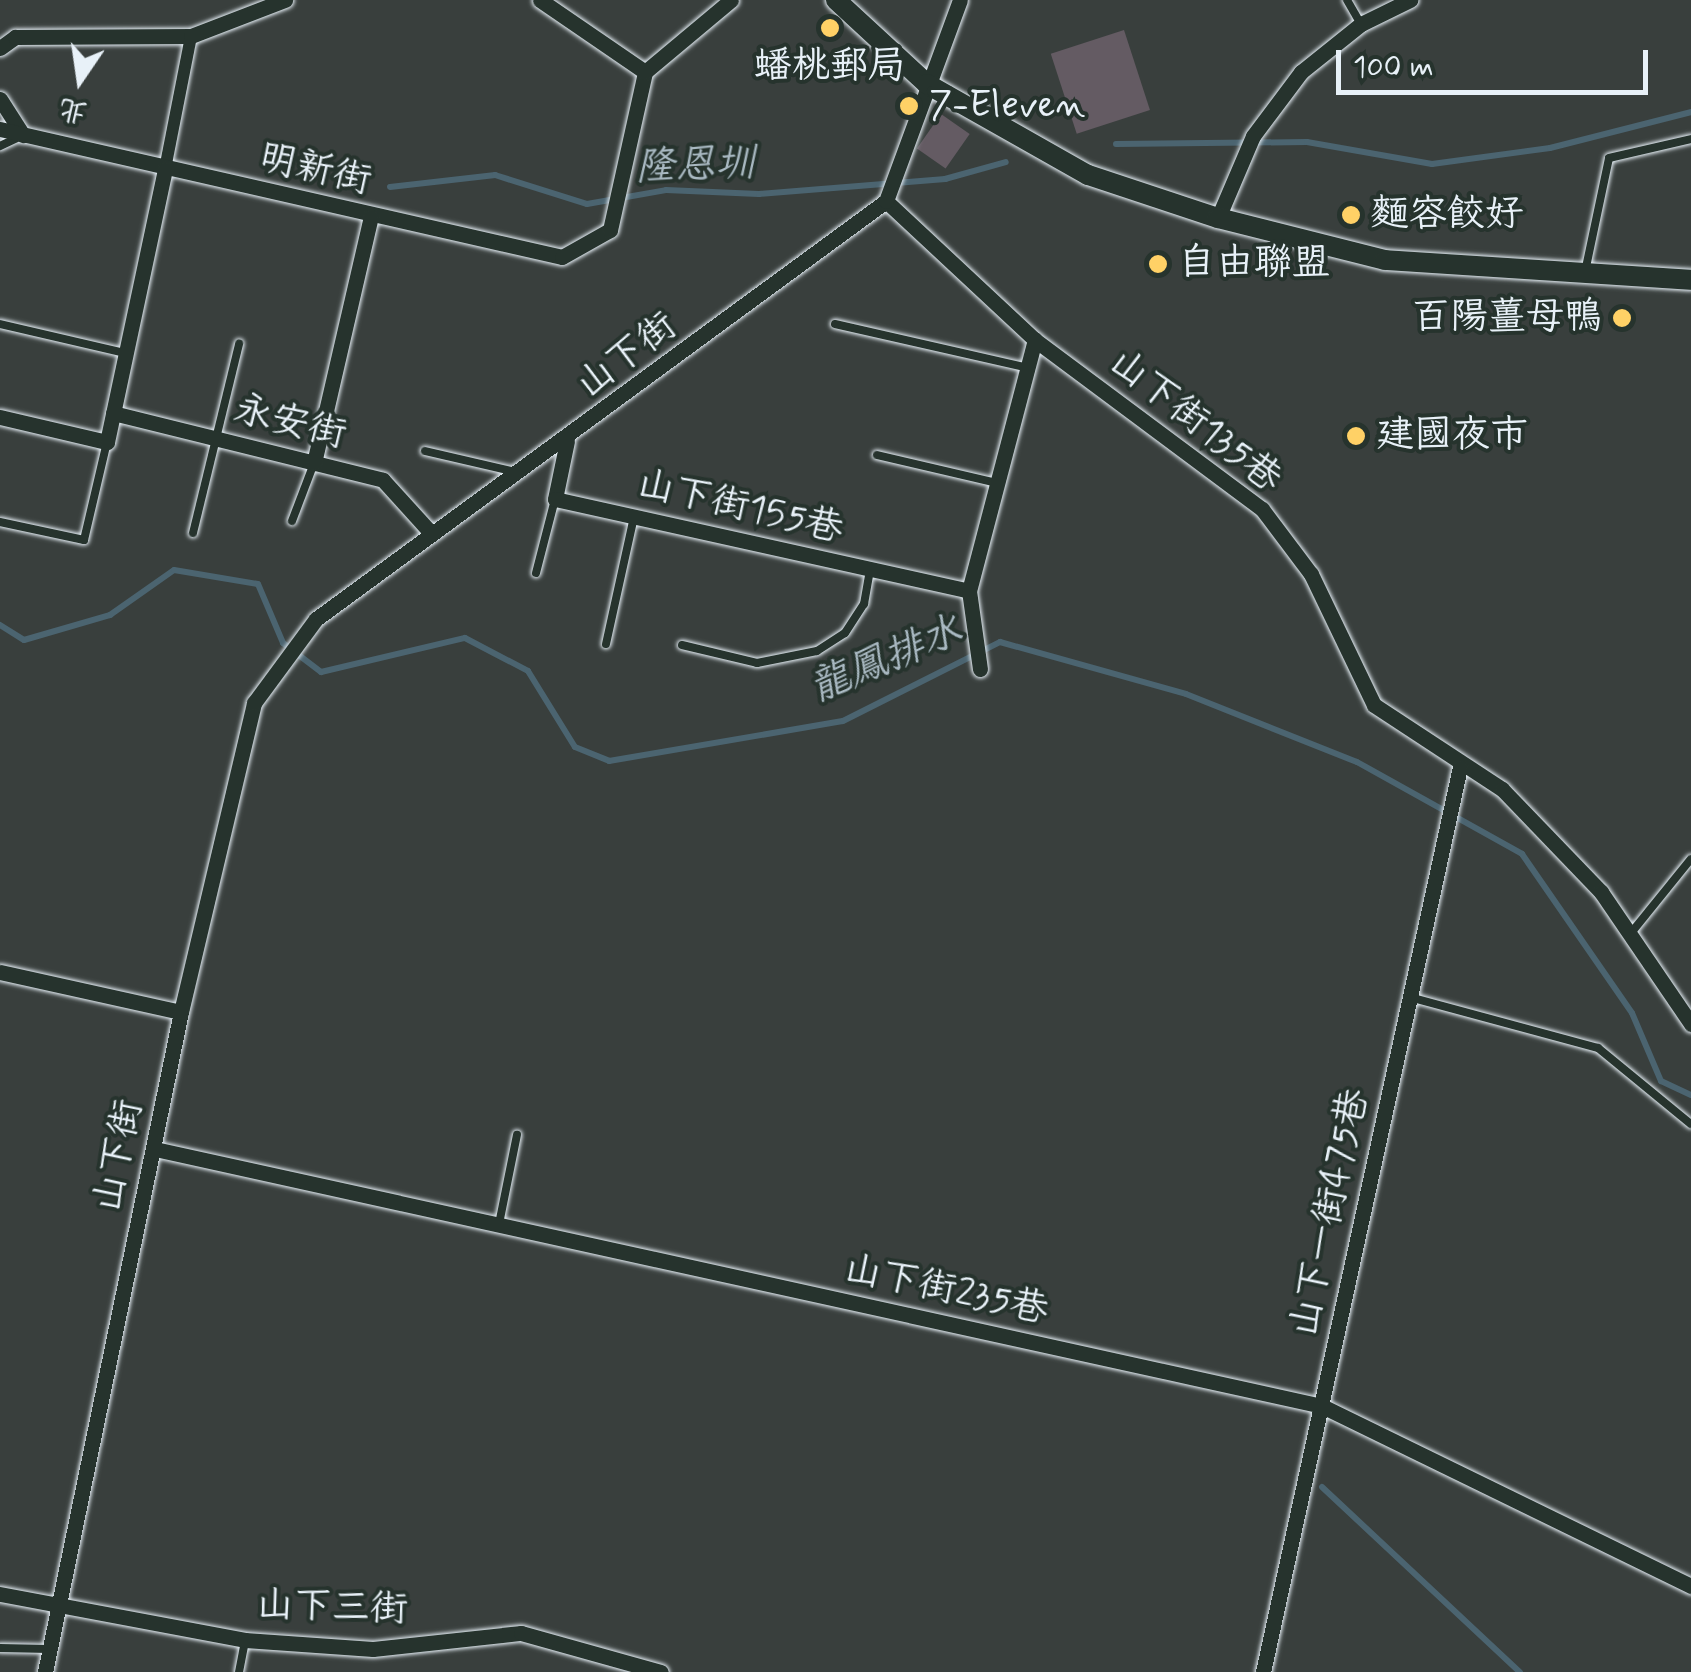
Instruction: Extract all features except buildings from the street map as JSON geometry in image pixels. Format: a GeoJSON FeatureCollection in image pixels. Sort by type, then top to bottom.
{"type":"FeatureCollection","features":[{"type":"Feature","properties":{"kind":"street"},"geometry":{"type":"LineString","coordinates":[[0,48],[15,37],[191,36],[285,0]]}},
{"type":"Feature","properties":{"kind":"street"},"geometry":{"type":"LineString","coordinates":[[540,0],[644,72],[731,0]]}},
{"type":"Feature","properties":{"kind":"street"},"geometry":{"type":"LineString","coordinates":[[836,0],[928,84],[1088,175],[1218,218],[1386,260],[1691,280]]}},
{"type":"Feature","properties":{"kind":"street"},"geometry":{"type":"LineString","coordinates":[[890,189],[960,0]]}},
{"type":"Feature","properties":{"kind":"street"},"geometry":{"type":"LineString","coordinates":[[1218,218],[1250,143],[1301,72],[1360,24],[1410,0]]}},
{"type":"Feature","properties":{"kind":"street"},"geometry":{"type":"LineString","coordinates":[[0,417],[106,442],[191,36]]}},
{"type":"Feature","properties":{"kind":"street","name":"明新街"},"geometry":{"type":"LineString","coordinates":[[0,129],[562,257],[610,230],[644,72]]}},
{"type":"Feature","properties":{"kind":"street"},"geometry":{"type":"LineString","coordinates":[[0,99],[23,134]]}},
{"type":"Feature","properties":{"kind":"street","name":"山下街135巷"},"geometry":{"type":"LineString","coordinates":[[890,189],[1036,340],[1262,510],[1311,574],[1374,706],[1460,768],[1502,789],[1631,933],[1691,1024]]}},
{"type":"Feature","properties":{"kind":"street","name":"山下街"},"geometry":{"type":"LineString","coordinates":[[45,1672],[180,1012],[254,702],[303,631],[431,533],[568,441],[890,189]]}},
{"type":"Feature","properties":{"kind":"street"},"geometry":{"type":"LineString","coordinates":[[314,462],[371,216]]}},
{"type":"Feature","properties":{"kind":"street"},"geometry":{"type":"LineString","coordinates":[[980,665],[969,591],[1036,340]]}},
{"type":"Feature","properties":{"kind":"street","name":"永安街"},"geometry":{"type":"LineString","coordinates":[[113,413],[383,480],[431,533]]}},
{"type":"Feature","properties":{"kind":"street"},"geometry":{"type":"LineString","coordinates":[[555,499],[568,441]]}},
{"type":"Feature","properties":{"kind":"street","name":"山下街155巷"},"geometry":{"type":"LineString","coordinates":[[555,499],[969,591]]}},
{"type":"Feature","properties":{"kind":"street","name":"山下一街475巷"},"geometry":{"type":"LineString","coordinates":[[1263,1672],[1460,768]]}},
{"type":"Feature","properties":{"kind":"street"},"geometry":{"type":"LineString","coordinates":[[0,972],[180,1012]]}},
{"type":"Feature","properties":{"kind":"street","name":"山下街235巷"},"geometry":{"type":"LineString","coordinates":[[155,1149],[1322,1406],[1691,1586]]}},
{"type":"Feature","properties":{"kind":"street","name":"山下三街"},"geometry":{"type":"LineString","coordinates":[[0,1594],[56,1606],[139,1614],[246,1640],[373,1650],[521,1633],[661,1672]]}},
{"type":"Feature","properties":{"kind":"lane"},"geometry":{"type":"LineString","coordinates":[[1347,0],[1360,24]]}},
{"type":"Feature","properties":{"kind":"lane"},"geometry":{"type":"LineString","coordinates":[[0,146],[23,134]]}},
{"type":"Feature","properties":{"kind":"lane"},"geometry":{"type":"LineString","coordinates":[[1585,273],[1609,158],[1691,140]]}},
{"type":"Feature","properties":{"kind":"lane"},"geometry":{"type":"LineString","coordinates":[[0,324],[125,353]]}},
{"type":"Feature","properties":{"kind":"lane"},"geometry":{"type":"LineString","coordinates":[[835,324],[1028,368]]}},
{"type":"Feature","properties":{"kind":"lane"},"geometry":{"type":"LineString","coordinates":[[193,532],[239,344]]}},
{"type":"Feature","properties":{"kind":"lane"},"geometry":{"type":"LineString","coordinates":[[0,522],[84,540],[106,442]]}},
{"type":"Feature","properties":{"kind":"lane"},"geometry":{"type":"LineString","coordinates":[[425,451],[520,473]]}},
{"type":"Feature","properties":{"kind":"lane"},"geometry":{"type":"LineString","coordinates":[[877,455],[997,483]]}},
{"type":"Feature","properties":{"kind":"lane"},"geometry":{"type":"LineString","coordinates":[[292,521],[314,462]]}},
{"type":"Feature","properties":{"kind":"lane"},"geometry":{"type":"LineString","coordinates":[[536,573],[555,499]]}},
{"type":"Feature","properties":{"kind":"lane"},"geometry":{"type":"LineString","coordinates":[[606,644],[634,517]]}},
{"type":"Feature","properties":{"kind":"lane"},"geometry":{"type":"LineString","coordinates":[[682,646],[757,664],[817,650],[845,633],[864,604],[870,570]]}},
{"type":"Feature","properties":{"kind":"lane"},"geometry":{"type":"LineString","coordinates":[[1631,933],[1691,859]]}},
{"type":"Feature","properties":{"kind":"lane"},"geometry":{"type":"LineString","coordinates":[[1408,997],[1598,1048],[1691,1124]]}},
{"type":"Feature","properties":{"kind":"lane"},"geometry":{"type":"LineString","coordinates":[[499,1224],[517,1135]]}},
{"type":"Feature","properties":{"kind":"lane"},"geometry":{"type":"LineString","coordinates":[[239,1672],[246,1640]]}},
{"type":"Feature","properties":{"kind":"lane"},"geometry":{"type":"LineString","coordinates":[[0,1648],[50,1649]]}},
{"type":"Feature","properties":{"kind":"waterway","name":"隆恩圳"},"geometry":{"type":"LineString","coordinates":[[1116,144],[1307,142],[1432,164],[1550,148],[1691,112]]}},
{"type":"Feature","properties":{"kind":"waterway","name":"隆恩圳"},"geometry":{"type":"LineString","coordinates":[[390,187],[495,175],[587,204],[666,190],[759,194],[945,179],[1006,162]]}},
{"type":"Feature","properties":{"kind":"waterway","name":"龍鳳排水"},"geometry":{"type":"LineString","coordinates":[[0,625],[24,640],[110,615],[174,570],[258,584],[283,643],[321,672],[465,638],[528,671],[575,747],[609,761],[843,721],[1000,642],[1186,694],[1357,762],[1522,854],[1632,1013],[1661,1081],[1691,1095]]}},
{"type":"Feature","properties":{"kind":"waterway"},"geometry":{"type":"LineString","coordinates":[[1322,1487],[1520,1672]]}},
{"type":"Feature","properties":{"kind":"place","name":"蟠桃郵局"},"geometry":{"type":"Point","coordinates":[830,28]}},
{"type":"Feature","properties":{"kind":"place","name":"7-Eleven"},"geometry":{"type":"Point","coordinates":[909,106]}},
{"type":"Feature","properties":{"kind":"place","name":"麵容餃好"},"geometry":{"type":"Point","coordinates":[1351,215]}},
{"type":"Feature","properties":{"kind":"place","name":"自由聯盟"},"geometry":{"type":"Point","coordinates":[1158,264]}},
{"type":"Feature","properties":{"kind":"place","name":"百陽薑母鴨"},"geometry":{"type":"Point","coordinates":[1622,318]}},
{"type":"Feature","properties":{"kind":"place","name":"建國夜市"},"geometry":{"type":"Point","coordinates":[1356,436]}}]}
